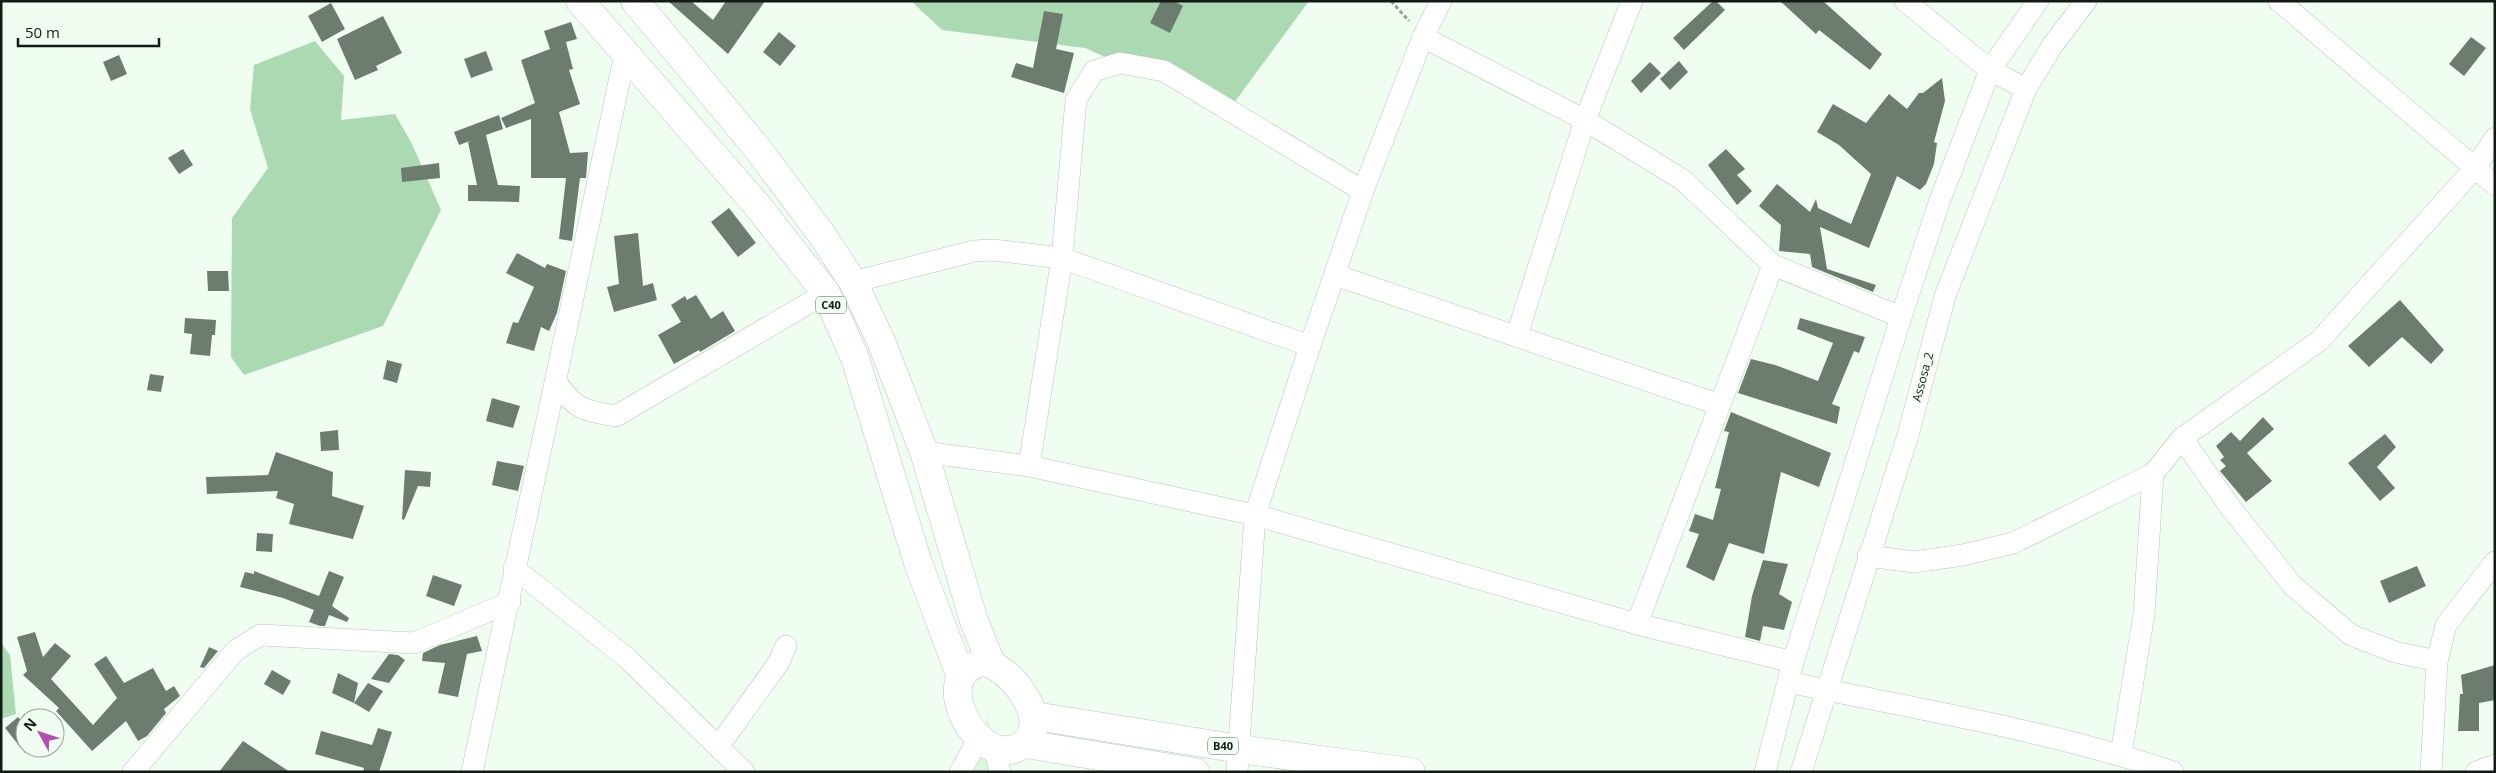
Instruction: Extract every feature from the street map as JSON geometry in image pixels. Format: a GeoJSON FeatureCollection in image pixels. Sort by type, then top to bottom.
{"type":"FeatureCollection","features":[{"type":"Feature","properties":{"kind":"highway","name":"C40"},"geometry":{"type":"LineString","coordinates":[[580,1],[756,204],[826,293],[854,358],[918,563],[961,677]]}},
{"type":"Feature","properties":{"kind":"highway","name":"C40"},"geometry":{"type":"LineString","coordinates":[[635,1],[782,181],[822,235],[853,282],[881,341],[924,452],[974,621],[992,663]]}},
{"type":"Feature","properties":{"kind":"highway"},"geometry":{"type":"LineString","coordinates":[[756,204],[782,181]]}},
{"type":"Feature","properties":{"kind":"highway"},"geometry":{"type":"LineString","coordinates":[[992,663],[1017,686],[1035,716],[1035,728],[1026,744],[1007,755],[991,755],[963,713],[959,699],[958,686],[961,677],[974,664],[992,663]]}},
{"type":"Feature","properties":{"kind":"highway","name":"B40"},"geometry":{"type":"LineString","coordinates":[[1035,716],[1239,760],[1412,772]]}},
{"type":"Feature","properties":{"kind":"highway"},"geometry":{"type":"LineString","coordinates":[[1026,744],[1195,772]]}},
{"type":"Feature","properties":{"kind":"street"},"geometry":{"type":"LineString","coordinates":[[1239,760],[1255,515],[1363,191],[1423,37],[1441,1]]}},
{"type":"Feature","properties":{"kind":"street"},"geometry":{"type":"LineString","coordinates":[[1517,335],[1585,120],[1632,1]]}},
{"type":"Feature","properties":{"kind":"street"},"geometry":{"type":"LineString","coordinates":[[1905,1],[1990,70],[2026,89]]}},
{"type":"Feature","properties":{"kind":"street"},"geometry":{"type":"LineString","coordinates":[[1765,772],[1791,672],[1901,317],[1940,200],[1990,70],[2038,1]]}},
{"type":"Feature","properties":{"kind":"street","name":"Assosa_2"},"geometry":{"type":"LineString","coordinates":[[1801,772],[1868,556],[1908,435],[1945,296],[2026,89],[2052,46],[2086,1]]}},
{"type":"Feature","properties":{"kind":"street"},"geometry":{"type":"LineString","coordinates":[[2293,5],[2495,185]]}},
{"type":"Feature","properties":{"kind":"street"},"geometry":{"type":"LineString","coordinates":[[1423,37],[1585,120],[1683,180],[1773,265],[1901,317]]}},
{"type":"Feature","properties":{"kind":"street"},"geometry":{"type":"LineString","coordinates":[[472,772],[510,602],[514,568],[556,382],[625,54]]}},
{"type":"Feature","properties":{"kind":"street"},"geometry":{"type":"LineString","coordinates":[[1029,466],[1062,258],[1076,100],[1094,71],[1120,63],[1164,71],[1363,191]]}},
{"type":"Feature","properties":{"kind":"street"},"geometry":{"type":"LineString","coordinates":[[1868,556],[1914,562],[1963,555],[2013,543],[2153,474],[2182,438],[2319,341],[2475,168],[2495,138]]}},
{"type":"Feature","properties":{"kind":"street"},"geometry":{"type":"LineString","coordinates":[[853,282],[974,251],[993,250],[1062,258],[1310,346]]}},
{"type":"Feature","properties":{"kind":"street"},"geometry":{"type":"LineString","coordinates":[[1637,624],[1773,265]]}},
{"type":"Feature","properties":{"kind":"street"},"geometry":{"type":"LineString","coordinates":[[1335,275],[1720,405]]}},
{"type":"Feature","properties":{"kind":"street"},"geometry":{"type":"LineString","coordinates":[[556,382],[570,401],[586,410],[616,416],[826,293]]}},
{"type":"Feature","properties":{"kind":"street"},"geometry":{"type":"LineString","coordinates":[[2182,438],[2230,507],[2292,585],[2351,635],[2395,652],[2437,661]]}},
{"type":"Feature","properties":{"kind":"street"},"geometry":{"type":"LineString","coordinates":[[924,452],[1029,466],[1255,515],[1637,624],[1791,672],[1827,690],[2121,754],[2173,772]]}},
{"type":"Feature","properties":{"kind":"street"},"geometry":{"type":"LineString","coordinates":[[2121,754],[2144,606],[2153,474]]}},
{"type":"Feature","properties":{"kind":"street"},"geometry":{"type":"LineString","coordinates":[[2431,772],[2437,661],[2446,625],[2495,562]]}},
{"type":"Feature","properties":{"kind":"street"},"geometry":{"type":"LineString","coordinates":[[514,568],[628,659],[744,772]]}},
{"type":"Feature","properties":{"kind":"street"},"geometry":{"type":"LineString","coordinates":[[140,769],[235,651],[260,635],[414,643],[510,602]]}},
{"type":"Feature","properties":{"kind":"street"},"geometry":{"type":"LineString","coordinates":[[718,747],[780,662],[786,646]]}},
{"type":"Feature","properties":{"kind":"street"},"geometry":{"type":"LineString","coordinates":[[960,772],[991,755]]}},
{"type":"Feature","properties":{"kind":"street"},"geometry":{"type":"LineString","coordinates":[[2476,772],[2495,765]]}},
{"type":"Feature","properties":{"kind":"path"},"geometry":{"type":"LineString","coordinates":[[1391,1],[1423,37]]}},
{"type":"Feature","properties":{"kind":"shaded area"},"geometry":{"type":"Polygon","coordinates":[[[988,717],[1000,772],[962,772],[988,717]]]}},
{"type":"Feature","properties":{"kind":"green space"},"geometry":{"type":"Polygon","coordinates":[[[911,1],[1309,1],[1228,111],[1085,48],[942,30],[911,1]]]}},
{"type":"Feature","properties":{"kind":"green space"},"geometry":{"type":"Polygon","coordinates":[[[315,41],[344,76],[341,120],[395,114],[412,144],[441,210],[383,326],[244,375],[231,357],[232,218],[268,168],[250,109],[254,65],[315,41]]]}},
{"type":"Feature","properties":{"kind":"green space"},"geometry":{"type":"Polygon","coordinates":[[[1,643],[10,655],[15,708],[15,714],[1,719],[1,643]]]}},
{"type":"Feature","properties":{"kind":"building"},"geometry":{"type":"Polygon","coordinates":[[[668,1],[691,1],[713,20],[726,1],[765,1],[728,54],[668,1]]]}},
{"type":"Feature","properties":{"kind":"building"},"geometry":{"type":"Polygon","coordinates":[[[1161,1],[1174,1],[1183,6],[1170,33],[1150,23],[1161,1]]]}},
{"type":"Feature","properties":{"kind":"building"},"geometry":{"type":"Polygon","coordinates":[[[1713,1],[1716,1],[1725,10],[1684,50],[1673,38],[1713,1]]]}},
{"type":"Feature","properties":{"kind":"building"},"geometry":{"type":"Polygon","coordinates":[[[1780,1],[1823,1],[1882,54],[1870,70],[1819,30],[1816,34],[1780,1]]]}},
{"type":"Feature","properties":{"kind":"building"},"geometry":{"type":"Polygon","coordinates":[[[331,3],[345,29],[322,42],[308,16],[331,3]]]}},
{"type":"Feature","properties":{"kind":"building"},"geometry":{"type":"Polygon","coordinates":[[[1044,11],[1063,14],[1056,49],[1074,53],[1064,93],[1011,77],[1016,63],[1033,68],[1044,11]]]}},
{"type":"Feature","properties":{"kind":"building"},"geometry":{"type":"Polygon","coordinates":[[[383,16],[402,53],[376,66],[378,70],[355,80],[337,39],[383,16]]]}},
{"type":"Feature","properties":{"kind":"building"},"geometry":{"type":"Polygon","coordinates":[[[571,22],[577,39],[566,42],[573,69],[569,70],[580,104],[559,112],[570,153],[588,152],[586,178],[580,178],[572,241],[559,239],[566,178],[531,178],[531,119],[506,128],[501,118],[535,103],[521,60],[550,49],[544,31],[571,22]]]}},
{"type":"Feature","properties":{"kind":"building"},"geometry":{"type":"Polygon","coordinates":[[[779,32],[796,46],[780,66],[763,52],[779,32]]]}},
{"type":"Feature","properties":{"kind":"building"},"geometry":{"type":"Polygon","coordinates":[[[2471,37],[2486,48],[2464,76],[2449,64],[2471,37]]]}},
{"type":"Feature","properties":{"kind":"building"},"geometry":{"type":"Polygon","coordinates":[[[486,51],[493,70],[471,78],[464,59],[486,51]]]}},
{"type":"Feature","properties":{"kind":"building"},"geometry":{"type":"Polygon","coordinates":[[[119,55],[127,74],[111,81],[103,62],[119,55]]]}},
{"type":"Feature","properties":{"kind":"building"},"geometry":{"type":"Polygon","coordinates":[[[1679,61],[1688,72],[1670,90],[1660,79],[1679,61]]]}},
{"type":"Feature","properties":{"kind":"building"},"geometry":{"type":"Polygon","coordinates":[[[1650,62],[1661,73],[1641,93],[1631,81],[1650,62]]]}},
{"type":"Feature","properties":{"kind":"building"},"geometry":{"type":"Polygon","coordinates":[[[1942,78],[1945,101],[1934,142],[1937,143],[1934,164],[1926,184],[1920,190],[1897,176],[1869,248],[1820,227],[1827,269],[1876,285],[1873,292],[1812,267],[1810,254],[1779,251],[1781,225],[1759,206],[1777,184],[1810,212],[1816,199],[1818,208],[1851,224],[1871,174],[1839,145],[1817,132],[1833,104],[1866,123],[1889,94],[1907,109],[1919,93],[1923,93],[1942,78]]]}},
{"type":"Feature","properties":{"kind":"building"},"geometry":{"type":"Polygon","coordinates":[[[499,115],[503,129],[486,135],[498,185],[520,186],[519,202],[468,201],[468,185],[477,185],[468,142],[471,141],[470,141],[459,145],[454,132],[499,115]]]}},
{"type":"Feature","properties":{"kind":"building"},"geometry":{"type":"Polygon","coordinates":[[[183,149],[193,165],[179,174],[168,158],[183,149]]]}},
{"type":"Feature","properties":{"kind":"building"},"geometry":{"type":"Polygon","coordinates":[[[1726,149],[1745,169],[1737,175],[1752,191],[1737,205],[1708,165],[1726,149]]]}},
{"type":"Feature","properties":{"kind":"building"},"geometry":{"type":"Polygon","coordinates":[[[439,163],[440,178],[402,182],[401,168],[439,163]]]}},
{"type":"Feature","properties":{"kind":"building"},"geometry":{"type":"Polygon","coordinates":[[[729,208],[756,243],[738,257],[711,222],[729,208]]]}},
{"type":"Feature","properties":{"kind":"building"},"geometry":{"type":"Polygon","coordinates":[[[638,233],[643,286],[653,283],[657,300],[614,312],[607,287],[619,284],[614,236],[638,233]]]}},
{"type":"Feature","properties":{"kind":"building"},"geometry":{"type":"Polygon","coordinates":[[[517,253],[545,268],[547,264],[566,271],[557,313],[549,331],[541,327],[534,351],[506,343],[513,322],[518,323],[534,287],[506,273],[517,253]]]}},
{"type":"Feature","properties":{"kind":"building"},"geometry":{"type":"Polygon","coordinates":[[[207,271],[228,271],[229,291],[208,291],[207,271]]]}},
{"type":"Feature","properties":{"kind":"building"},"geometry":{"type":"Polygon","coordinates":[[[696,295],[711,319],[723,311],[735,331],[700,352],[699,350],[674,364],[658,335],[681,322],[671,305],[685,296],[687,300],[696,295]]]}},
{"type":"Feature","properties":{"kind":"building"},"geometry":{"type":"Polygon","coordinates":[[[2400,300],[2444,350],[2431,364],[2402,337],[2369,367],[2348,346],[2400,300]]]}},
{"type":"Feature","properties":{"kind":"building"},"geometry":{"type":"Polygon","coordinates":[[[185,318],[216,320],[210,356],[190,354],[192,334],[184,333],[185,318]]]}},
{"type":"Feature","properties":{"kind":"building"},"geometry":{"type":"Polygon","coordinates":[[[1800,318],[1865,337],[1859,353],[1854,351],[1832,404],[1840,407],[1837,424],[1738,393],[1751,359],[1775,365],[1818,381],[1833,343],[1797,329],[1800,318]]]}},
{"type":"Feature","properties":{"kind":"building"},"geometry":{"type":"Polygon","coordinates":[[[387,360],[402,364],[397,383],[383,379],[387,360]]]}},
{"type":"Feature","properties":{"kind":"building"},"geometry":{"type":"Polygon","coordinates":[[[150,374],[164,376],[161,392],[147,390],[150,374]]]}},
{"type":"Feature","properties":{"kind":"building"},"geometry":{"type":"Polygon","coordinates":[[[492,398],[520,406],[513,428],[486,421],[492,398]]]}},
{"type":"Feature","properties":{"kind":"building"},"geometry":{"type":"Polygon","coordinates":[[[1731,412],[1831,453],[1819,487],[1781,472],[1764,554],[1729,543],[1714,581],[1686,567],[1699,534],[1689,531],[1695,514],[1713,520],[1721,489],[1715,488],[1729,432],[1724,431],[1731,412]]]}},
{"type":"Feature","properties":{"kind":"building"},"geometry":{"type":"Polygon","coordinates":[[[2263,417],[2274,429],[2247,453],[2272,481],[2246,502],[2220,471],[2226,466],[2220,460],[2224,457],[2216,446],[2231,432],[2240,441],[2263,417]]]}},
{"type":"Feature","properties":{"kind":"building"},"geometry":{"type":"Polygon","coordinates":[[[338,430],[339,450],[321,451],[320,432],[338,430]]]}},
{"type":"Feature","properties":{"kind":"building"},"geometry":{"type":"Polygon","coordinates":[[[2385,434],[2396,447],[2377,467],[2395,488],[2380,501],[2348,463],[2385,434]]]}},
{"type":"Feature","properties":{"kind":"building"},"geometry":{"type":"Polygon","coordinates":[[[276,452],[333,472],[332,496],[364,506],[353,539],[289,524],[294,504],[276,498],[278,491],[207,494],[206,477],[268,475],[276,452]]]}},
{"type":"Feature","properties":{"kind":"building"},"geometry":{"type":"Polygon","coordinates":[[[497,461],[524,466],[518,491],[492,485],[497,461]]]}},
{"type":"Feature","properties":{"kind":"building"},"geometry":{"type":"Polygon","coordinates":[[[405,470],[431,472],[430,487],[418,486],[404,520],[402,519],[405,470]]]}},
{"type":"Feature","properties":{"kind":"building"},"geometry":{"type":"Polygon","coordinates":[[[257,533],[273,534],[272,552],[256,551],[257,533]]]}},
{"type":"Feature","properties":{"kind":"building"},"geometry":{"type":"Polygon","coordinates":[[[1763,560],[1788,564],[1779,594],[1792,602],[1784,630],[1763,626],[1760,641],[1745,637],[1752,596],[1763,560]]]}},
{"type":"Feature","properties":{"kind":"building"},"geometry":{"type":"Polygon","coordinates":[[[2417,566],[2426,586],[2389,603],[2380,581],[2417,566]]]}},
{"type":"Feature","properties":{"kind":"building"},"geometry":{"type":"Polygon","coordinates":[[[254,571],[319,596],[329,571],[344,577],[332,606],[349,618],[347,622],[329,615],[325,626],[320,626],[309,622],[314,610],[283,598],[240,587],[245,572],[254,574],[254,571]]]}},
{"type":"Feature","properties":{"kind":"building"},"geometry":{"type":"Polygon","coordinates":[[[433,575],[462,585],[454,606],[426,596],[433,575]]]}},
{"type":"Feature","properties":{"kind":"building"},"geometry":{"type":"Polygon","coordinates":[[[35,632],[43,657],[55,643],[71,656],[51,679],[93,725],[117,698],[94,664],[106,656],[124,683],[153,668],[166,691],[174,686],[180,696],[164,709],[166,713],[147,736],[138,741],[126,721],[92,751],[65,721],[65,708],[59,708],[23,675],[27,671],[17,637],[35,632]]]}},
{"type":"Feature","properties":{"kind":"building"},"geometry":{"type":"Polygon","coordinates":[[[477,636],[482,651],[467,654],[458,697],[438,693],[445,663],[422,661],[423,653],[440,645],[477,636]]]}},
{"type":"Feature","properties":{"kind":"building"},"geometry":{"type":"Polygon","coordinates":[[[209,647],[218,651],[204,668],[200,667],[209,647]]]}},
{"type":"Feature","properties":{"kind":"building"},"geometry":{"type":"Polygon","coordinates":[[[389,654],[398,655],[405,660],[389,683],[371,679],[389,654]]]}},
{"type":"Feature","properties":{"kind":"building"},"geometry":{"type":"Polygon","coordinates":[[[2495,665],[2495,700],[2479,703],[2479,731],[2458,731],[2460,694],[2463,694],[2461,675],[2495,665]]]}},
{"type":"Feature","properties":{"kind":"building"},"geometry":{"type":"Polygon","coordinates":[[[272,670],[291,681],[283,695],[264,684],[272,670]]]}},
{"type":"Feature","properties":{"kind":"building"},"geometry":{"type":"Polygon","coordinates":[[[338,673],[358,683],[354,703],[332,693],[338,673]]]}},
{"type":"Feature","properties":{"kind":"building"},"geometry":{"type":"Polygon","coordinates":[[[368,683],[383,691],[369,712],[354,703],[368,683]]]}},
{"type":"Feature","properties":{"kind":"building"},"geometry":{"type":"Polygon","coordinates":[[[15,720],[15,740],[5,728],[15,720]]]}},
{"type":"Feature","properties":{"kind":"building"},"geometry":{"type":"Polygon","coordinates":[[[378,728],[392,732],[379,772],[363,772],[364,768],[315,754],[321,731],[372,745],[378,728]]]}},
{"type":"Feature","properties":{"kind":"building"},"geometry":{"type":"Polygon","coordinates":[[[243,741],[290,772],[219,772],[243,741]]]}}]}
